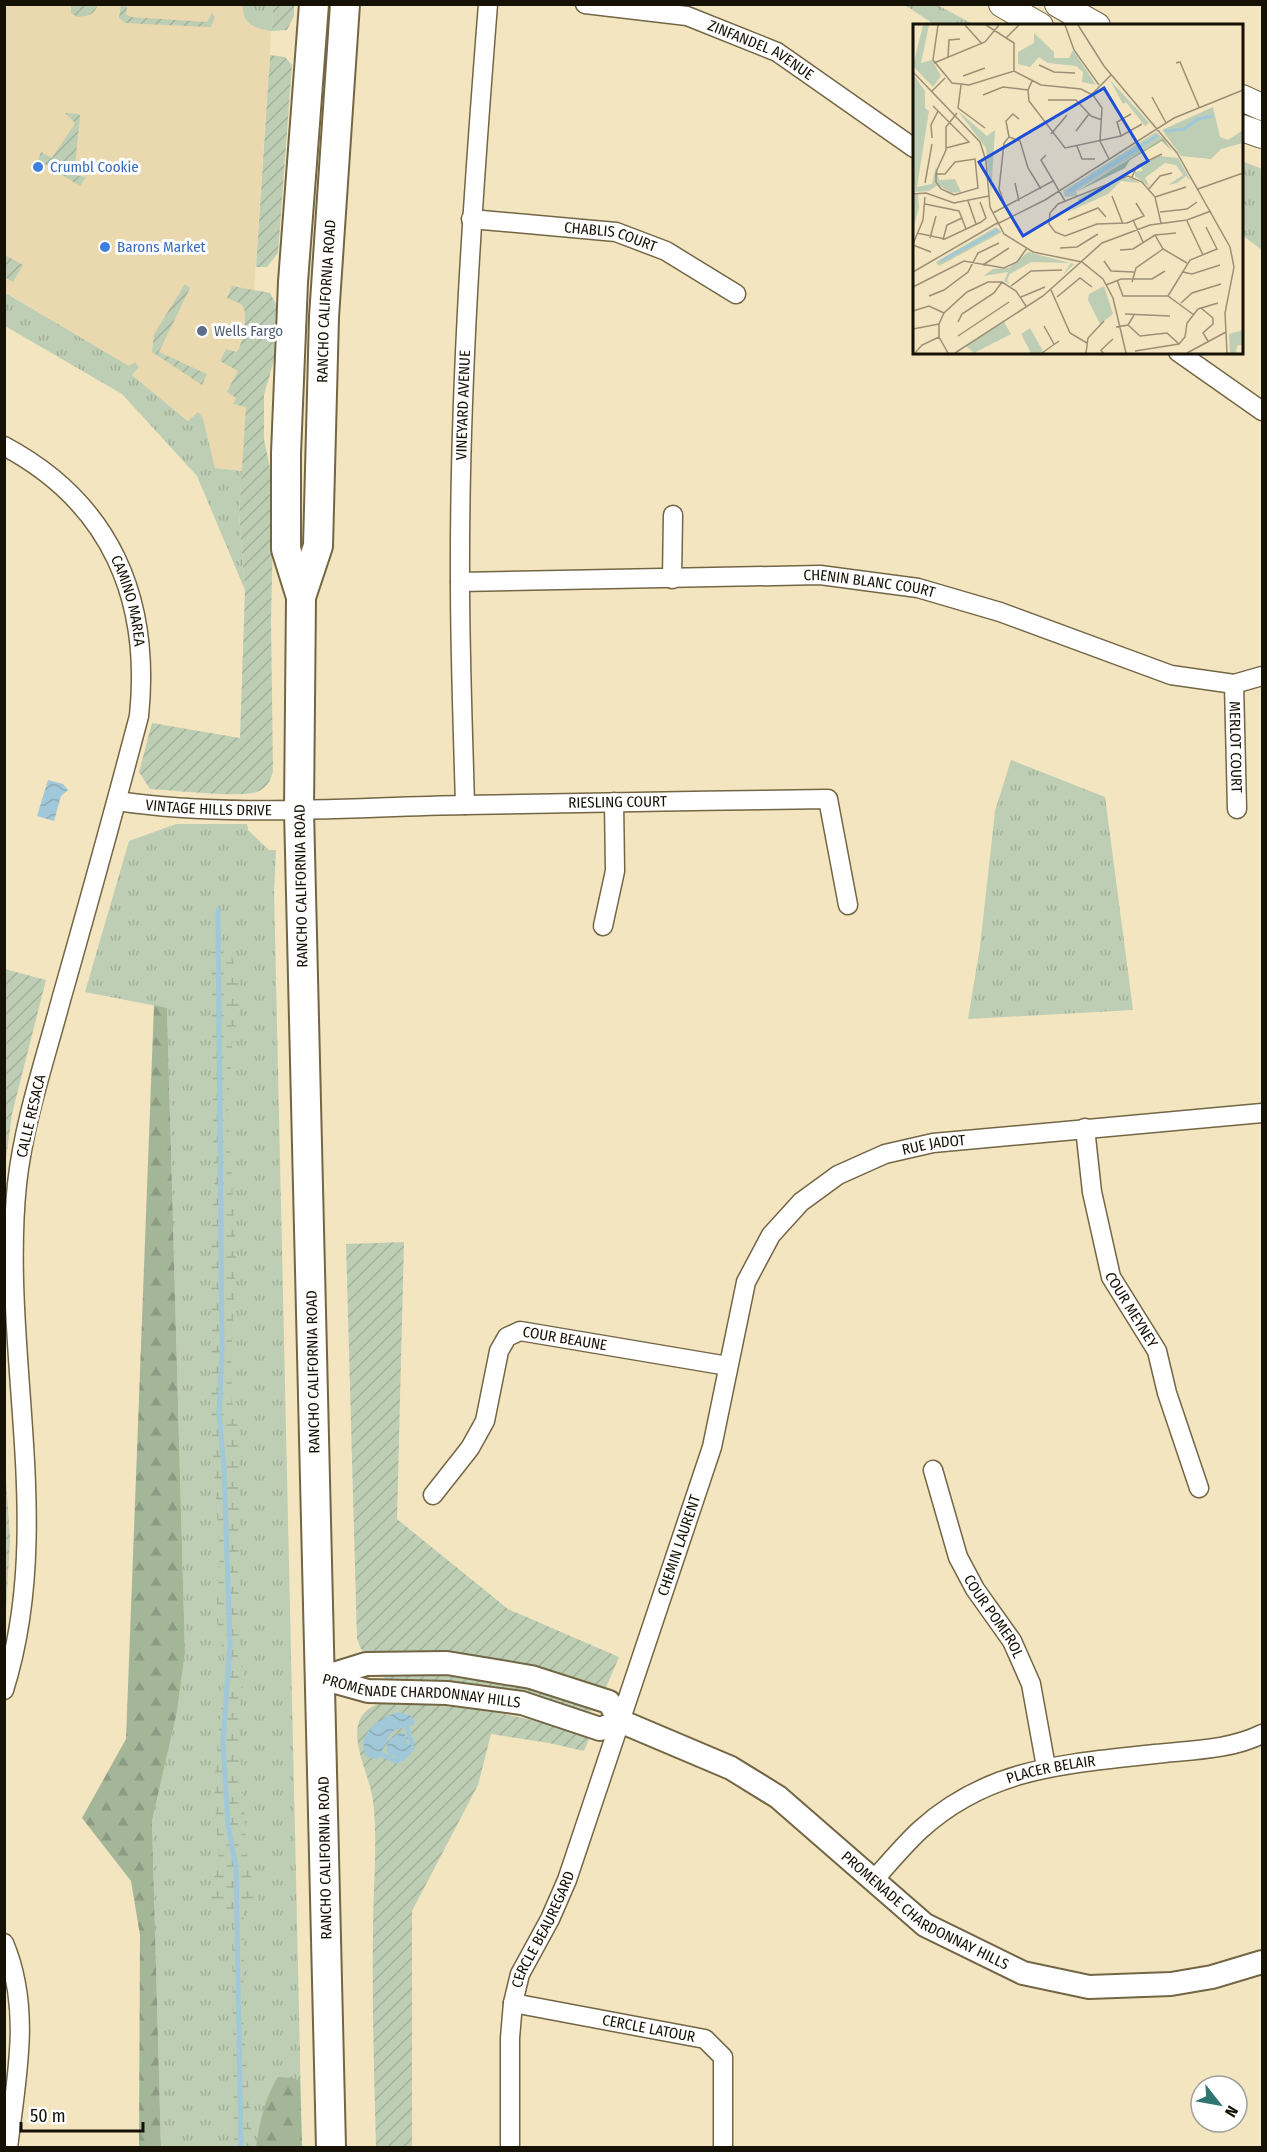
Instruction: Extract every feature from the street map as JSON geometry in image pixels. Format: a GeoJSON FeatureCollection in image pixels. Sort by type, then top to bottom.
{"type":"FeatureCollection","features":[{"type":"Feature","properties":{"kind":"main road","name":"RANCHO CALIFORNIA ROAD"},"geometry":{"type":"LineString","coordinates":[[314,4],[293,282],[286,549],[301,597],[299,810],[331,2148]]}},
{"type":"Feature","properties":{"kind":"main road","name":"RANCHO CALIFORNIA ROAD"},"geometry":{"type":"LineString","coordinates":[[301,597],[318,546],[324,317],[345,4]]}},
{"type":"Feature","properties":{"kind":"main road"},"geometry":{"type":"LineString","coordinates":[[1002,4],[1037,24]]}},
{"type":"Feature","properties":{"kind":"main road"},"geometry":{"type":"LineString","coordinates":[[1058,4],[1093,24]]}},
{"type":"Feature","properties":{"kind":"main road"},"geometry":{"type":"LineString","coordinates":[[1243,98],[1263,107]]}},
{"type":"Feature","properties":{"kind":"main road"},"geometry":{"type":"LineString","coordinates":[[1243,128],[1263,135]]}},
{"type":"Feature","properties":{"kind":"main road"},"geometry":{"type":"LineString","coordinates":[[293,282],[311,304],[308,421],[320,454]]}},
{"type":"Feature","properties":{"kind":"street","name":"VINEYARD AVENUE"},"geometry":{"type":"LineString","coordinates":[[465,805],[460,582],[471,219],[488,4]]}},
{"type":"Feature","properties":{"kind":"street","name":"ZINFANDEL AVENUE"},"geometry":{"type":"LineString","coordinates":[[585,4],[687,16],[777,52],[913,147]]}},
{"type":"Feature","properties":{"kind":"street","name":"CHABLIS COURT"},"geometry":{"type":"LineString","coordinates":[[471,219],[616,232],[666,250],[736,294]]}},
{"type":"Feature","properties":{"kind":"street"},"geometry":{"type":"LineString","coordinates":[[1181,354],[1263,411]]}},
{"type":"Feature","properties":{"kind":"street","name":"CAMINO MAREA"},"geometry":{"type":"LineString","coordinates":[[4,446],[51,477],[82,507],[108,541],[135,608],[142,646],[143,682],[139,716],[117,801]]}},
{"type":"Feature","properties":{"kind":"street"},"geometry":{"type":"LineString","coordinates":[[672,579],[673,515]]}},
{"type":"Feature","properties":{"kind":"street","name":"CHENIN BLANC COURT"},"geometry":{"type":"LineString","coordinates":[[460,582],[820,575],[918,588],[1000,612],[1171,675],[1234,684],[1263,676]]}},
{"type":"Feature","properties":{"kind":"street","name":"MERLOT COURT"},"geometry":{"type":"LineString","coordinates":[[1234,684],[1237,808]]}},
{"type":"Feature","properties":{"kind":"street","name":"RIESLING COURT"},"geometry":{"type":"LineString","coordinates":[[299,810],[828,799],[848,905]]}},
{"type":"Feature","properties":{"kind":"street","name":"VINTAGE HILLS DRIVE"},"geometry":{"type":"LineString","coordinates":[[117,801],[195,810],[299,810]]}},
{"type":"Feature","properties":{"kind":"street","name":"CALLE RESACA"},"geometry":{"type":"LineString","coordinates":[[4,1690],[15,1657],[25,1604],[27,1548],[14,1258],[16,1184],[32,1102],[117,801]]}},
{"type":"Feature","properties":{"kind":"street"},"geometry":{"type":"LineString","coordinates":[[603,926],[615,871],[614,802]]}},
{"type":"Feature","properties":{"kind":"street","name":"RUE JADOT"},"geometry":{"type":"LineString","coordinates":[[728,1366],[746,1282],[771,1234],[801,1202],[838,1175],[885,1154],[933,1143],[1263,1113]]}},
{"type":"Feature","properties":{"kind":"street","name":"COUR MEYNEY"},"geometry":{"type":"LineString","coordinates":[[1085,1128],[1092,1192],[1111,1277],[1157,1351],[1167,1393],[1199,1488]]}},
{"type":"Feature","properties":{"kind":"street","name":"COUR BEAUNE"},"geometry":{"type":"LineString","coordinates":[[433,1495],[470,1448],[484,1421],[499,1351],[507,1337],[520,1331],[728,1366]]}},
{"type":"Feature","properties":{"kind":"street","name":"CHEMIN LAURENT"},"geometry":{"type":"LineString","coordinates":[[620,1721],[712,1447],[728,1366]]}},
{"type":"Feature","properties":{"kind":"street","name":"COUR POMEROL"},"geometry":{"type":"LineString","coordinates":[[933,1470],[958,1557],[975,1589],[1012,1641],[1031,1684],[1046,1767]]}},
{"type":"Feature","properties":{"kind":"street","name":"PROMENADE CHARDONNAY HILLS"},"geometry":{"type":"LineString","coordinates":[[321,1678],[368,1691],[447,1693],[522,1703],[600,1729],[620,1721],[731,1768],[778,1797],[925,1925],[1023,1973],[1089,1987],[1172,1984],[1212,1977],[1263,1962]]}},
{"type":"Feature","properties":{"kind":"street","name":"CERCLE BEAUREGARD"},"geometry":{"type":"LineString","coordinates":[[510,2148],[510,2038],[513,2003],[520,1974],[550,1919],[567,1880],[620,1721]]}},
{"type":"Feature","properties":{"kind":"street","name":"PLACER BELAIR"},"geometry":{"type":"LineString","coordinates":[[873,1881],[920,1830],[957,1802],[1003,1779],[1046,1767],[1218,1747],[1250,1740],[1263,1734]]}},
{"type":"Feature","properties":{"kind":"street"},"geometry":{"type":"LineString","coordinates":[[4,1944],[18,1986],[22,2031],[9,2148]]}},
{"type":"Feature","properties":{"kind":"street","name":"CERCLE LATOUR"},"geometry":{"type":"LineString","coordinates":[[513,2003],[705,2039],[723,2057],[723,2148]]}},
{"type":"Feature","properties":{"kind":"shaded area"},"geometry":{"type":"Polygon","coordinates":[[[4,5],[273,5],[242,471],[215,468],[203,418],[189,421],[132,375],[139,367],[134,362],[130,367],[5,292],[4,5]]]}},
{"type":"Feature","properties":{"kind":"green space"},"geometry":{"type":"Polygon","coordinates":[[[71,5],[98,5],[90,14],[77,17],[71,13],[71,5]]]}},
{"type":"Feature","properties":{"kind":"green space"},"geometry":{"type":"Polygon","coordinates":[[[121,5],[127,7],[126,14],[131,17],[207,22],[212,13],[215,17],[211,27],[125,23],[119,18],[121,5]]]}},
{"type":"Feature","properties":{"kind":"green space"},"geometry":{"type":"Polygon","coordinates":[[[243,5],[273,5],[272,31],[260,29],[247,21],[244,17],[243,5]]]}},
{"type":"Feature","properties":{"kind":"green space"},"geometry":{"type":"Polygon","coordinates":[[[273,5],[294,5],[294,16],[287,30],[272,31],[273,5]]]}},
{"type":"Feature","properties":{"kind":"green space"},"geometry":{"type":"Polygon","coordinates":[[[905,5],[937,5],[973,24],[934,24],[905,5]]]}},
{"type":"Feature","properties":{"kind":"green space"},"geometry":{"type":"Polygon","coordinates":[[[270,55],[285,57],[292,65],[278,253],[267,267],[256,267],[270,55]]]}},
{"type":"Feature","properties":{"kind":"green space"},"geometry":{"type":"Polygon","coordinates":[[[65,113],[80,116],[74,175],[86,177],[80,186],[38,160],[41,152],[52,158],[75,123],[65,113]]]}},
{"type":"Feature","properties":{"kind":"green space"},"geometry":{"type":"Polygon","coordinates":[[[1243,161],[1262,169],[1262,250],[1243,236],[1243,161]]]}},
{"type":"Feature","properties":{"kind":"green space"},"geometry":{"type":"Polygon","coordinates":[[[5,255],[23,265],[13,282],[5,277],[5,255]]]}},
{"type":"Feature","properties":{"kind":"green space"},"geometry":{"type":"Polygon","coordinates":[[[185,284],[190,288],[159,352],[207,374],[202,385],[152,352],[154,334],[185,284]]]}},
{"type":"Feature","properties":{"kind":"green space"},"geometry":{"type":"Polygon","coordinates":[[[232,286],[270,293],[276,304],[274,360],[264,395],[264,439],[274,488],[271,620],[273,771],[266,786],[249,794],[150,789],[139,772],[152,723],[240,738],[245,590],[239,514],[246,407],[233,404],[236,398],[227,392],[238,371],[220,361],[226,349],[236,352],[239,349],[244,330],[243,307],[238,302],[227,298],[232,286]]]}},
{"type":"Feature","properties":{"kind":"green space"},"geometry":{"type":"Polygon","coordinates":[[[4,292],[129,366],[135,362],[139,367],[132,375],[188,421],[198,412],[203,418],[215,468],[242,471],[239,514],[245,590],[197,476],[122,394],[5,326],[4,292]]]}},
{"type":"Feature","properties":{"kind":"green space"},"geometry":{"type":"Polygon","coordinates":[[[1011,760],[1105,797],[1133,1010],[968,1019],[980,947],[995,811],[1011,760]]]}},
{"type":"Feature","properties":{"kind":"green space"},"geometry":{"type":"Polygon","coordinates":[[[176,824],[247,824],[248,830],[269,850],[276,850],[274,891],[302,2147],[161,2147],[152,1821],[177,1712],[185,1653],[167,1008],[85,992],[129,841],[176,824]]]}},
{"type":"Feature","properties":{"kind":"green space"},"geometry":{"type":"Polygon","coordinates":[[[213,946],[230,947],[242,1001],[232,1044],[228,1112],[236,1257],[231,1363],[232,1401],[244,1453],[239,1464],[239,1640],[244,1678],[238,1719],[248,1867],[259,1901],[244,1909],[243,2020],[253,2148],[234,2147],[232,1917],[228,1909],[208,1905],[208,1893],[219,1865],[214,1786],[225,1665],[216,1614],[220,1558],[210,1410],[212,1319],[210,1271],[214,1184],[211,953],[213,946]]]}},
{"type":"Feature","properties":{"kind":"green space"},"geometry":{"type":"Polygon","coordinates":[[[5,969],[46,980],[12,1114],[5,1166],[5,969]]]}},
{"type":"Feature","properties":{"kind":"green space"},"geometry":{"type":"Polygon","coordinates":[[[154,1005],[167,1008],[185,1653],[177,1712],[152,1821],[161,2147],[139,2148],[140,1935],[131,1881],[82,1818],[126,1739],[154,1005]]]}},
{"type":"Feature","properties":{"kind":"green space"},"geometry":{"type":"Polygon","coordinates":[[[404,1242],[397,1519],[508,1609],[619,1657],[604,1692],[372,1658],[361,1649],[357,1639],[346,1244],[404,1242]]]}},
{"type":"Feature","properties":{"kind":"green space"},"geometry":{"type":"Polygon","coordinates":[[[4,1447],[10,1539],[5,1629],[4,1629],[4,1447]]]}},
{"type":"Feature","properties":{"kind":"green space"},"geometry":{"type":"Polygon","coordinates":[[[433,1672],[527,1685],[592,1707],[592,1710],[587,1714],[525,1695],[479,1686],[386,1681],[384,1678],[387,1673],[433,1672]]]}},
{"type":"Feature","properties":{"kind":"green space"},"geometry":{"type":"Polygon","coordinates":[[[378,1704],[445,1706],[489,1711],[572,1731],[589,1739],[584,1751],[491,1734],[478,1785],[412,1911],[412,2147],[376,2147],[373,1984],[374,1817],[371,1789],[362,1761],[357,1734],[359,1722],[366,1712],[378,1704]]]}},
{"type":"Feature","properties":{"kind":"green space"},"geometry":{"type":"Polygon","coordinates":[[[278,2077],[300,2081],[302,2147],[256,2147],[266,2102],[278,2077]]]}},
{"type":"Feature","properties":{"kind":"water"},"geometry":{"type":"Polygon","coordinates":[[[48,780],[63,784],[68,790],[61,796],[54,821],[37,816],[48,780]]]}},
{"type":"Feature","properties":{"kind":"water"},"geometry":{"type":"Polygon","coordinates":[[[399,1712],[411,1716],[415,1722],[413,1725],[395,1730],[390,1734],[379,1758],[366,1756],[364,1741],[371,1728],[391,1714],[399,1712]]]}},
{"type":"Feature","properties":{"kind":"water"},"geometry":{"type":"Polygon","coordinates":[[[401,1732],[405,1734],[408,1744],[412,1743],[415,1748],[405,1760],[398,1763],[396,1757],[389,1755],[386,1748],[390,1739],[401,1732]]]}},
{"type":"Feature","properties":{"kind":"waterway"},"geometry":{"type":"LineString","coordinates":[[218,910],[222,1351],[219,1415],[224,1467],[230,1645],[223,1742],[228,1825],[236,1867],[241,2148]]}},
{"type":"Feature","properties":{"kind":"waterway"},"geometry":{"type":"LineString","coordinates":[[407,1728],[412,1743]]}},
{"type":"Feature","properties":{"kind":"waterway"},"geometry":{"type":"LineString","coordinates":[[381,1754],[396,1761]]}},
{"type":"Feature","properties":{"kind":"place","name":"Crumbl Cookie"},"geometry":{"type":"Point","coordinates":[38,167]}},
{"type":"Feature","properties":{"kind":"place","name":"Barons Market"},"geometry":{"type":"Point","coordinates":[105,247]}},
{"type":"Feature","properties":{"kind":"place","name":"Wells Fargo"},"geometry":{"type":"Point","coordinates":[202,331]}}]}
